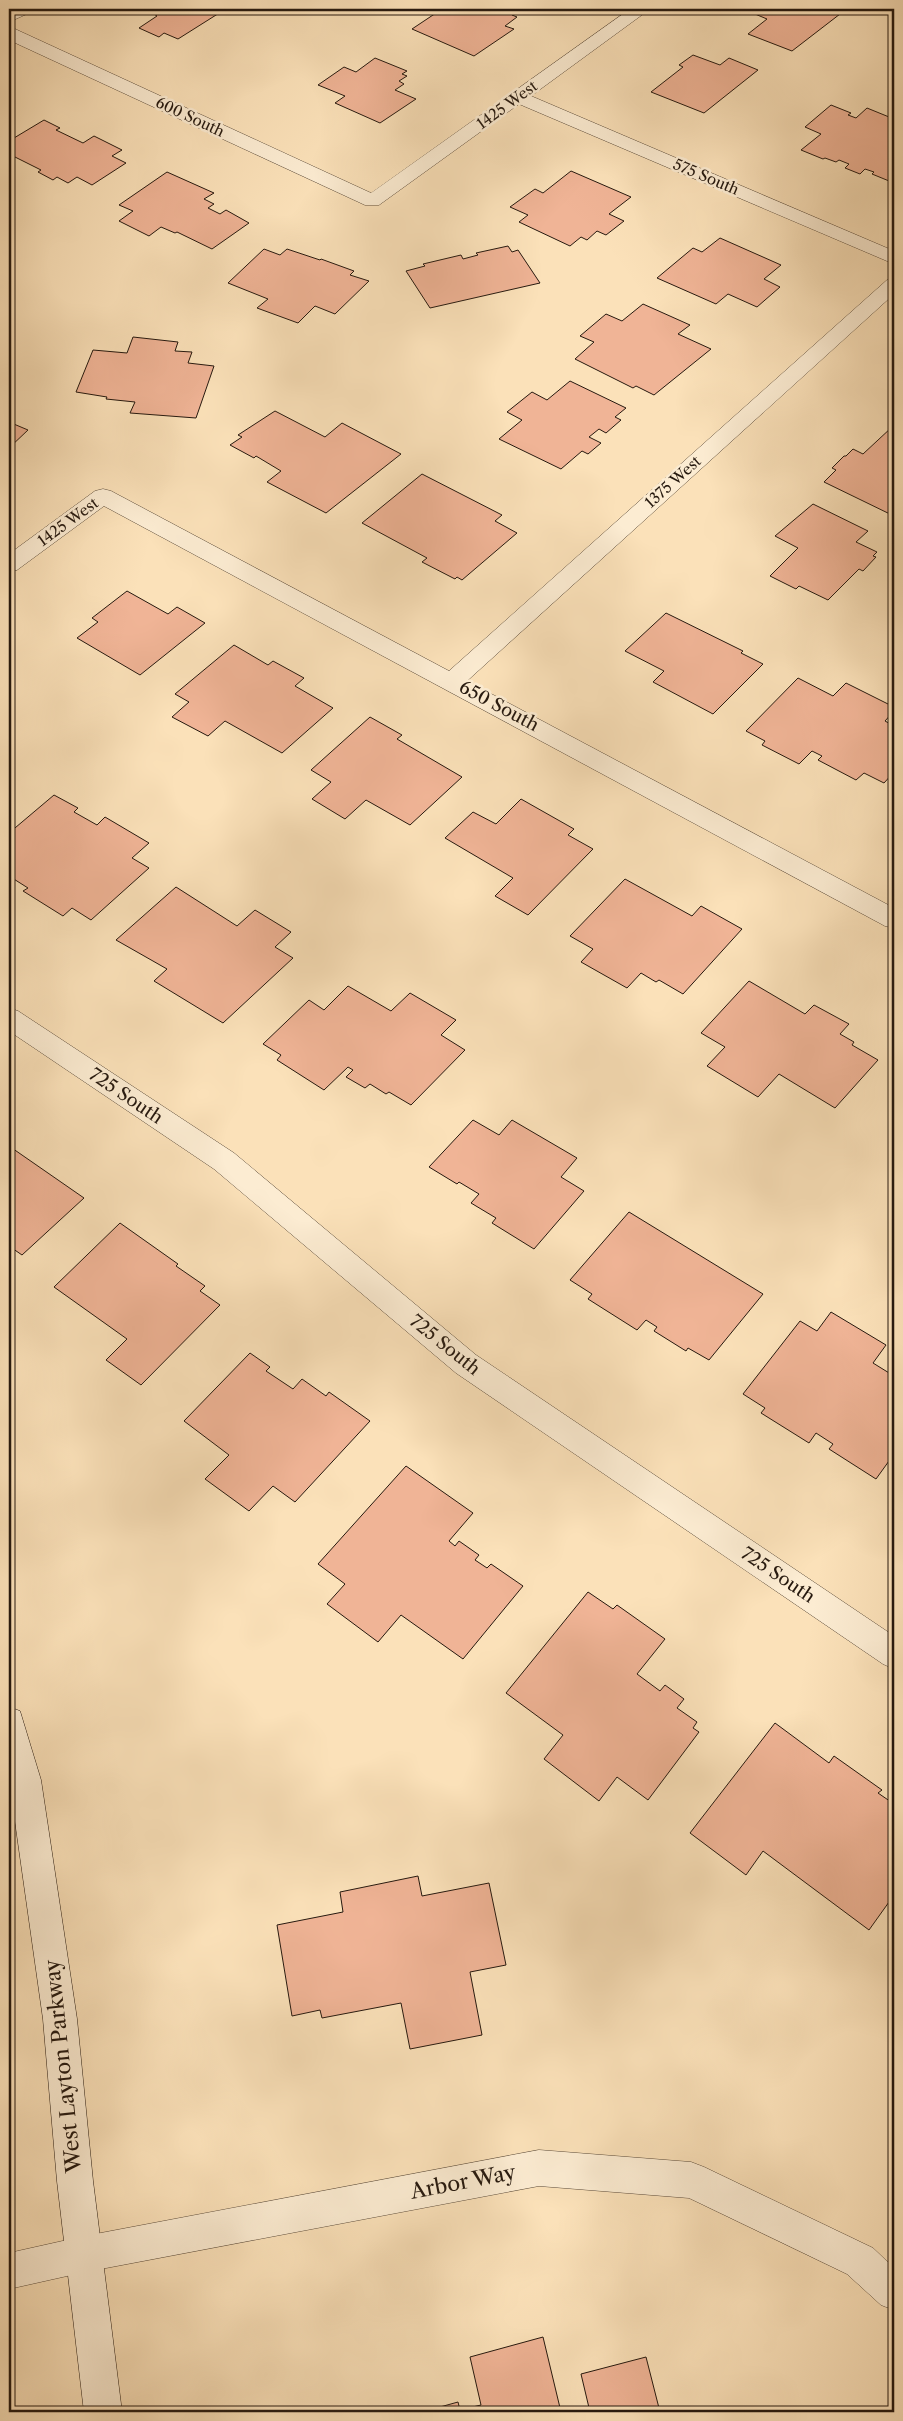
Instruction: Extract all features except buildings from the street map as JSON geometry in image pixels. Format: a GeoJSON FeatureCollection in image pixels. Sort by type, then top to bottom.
{"type":"FeatureCollection","features":[{"type":"Feature","properties":{"kind":"street"},"geometry":{"type":"LineString","coordinates":[[9,17],[23,9]]}},
{"type":"Feature","properties":{"kind":"street","name":"1425 West"},"geometry":{"type":"LineString","coordinates":[[372,201],[641,9]]}},
{"type":"Feature","properties":{"kind":"street","name":"600 South"},"geometry":{"type":"LineString","coordinates":[[9,33],[372,201]]}},
{"type":"Feature","properties":{"kind":"street","name":"575 South"},"geometry":{"type":"LineString","coordinates":[[518,97],[894,258]]}},
{"type":"Feature","properties":{"kind":"street","name":"1375 West"},"geometry":{"type":"LineString","coordinates":[[452,681],[894,284]]}},
{"type":"Feature","properties":{"kind":"street","name":"1425 West"},"geometry":{"type":"LineString","coordinates":[[9,566],[103,496]]}},
{"type":"Feature","properties":{"kind":"street","name":"650 South"},"geometry":{"type":"LineString","coordinates":[[103,496],[894,919]]}},
{"type":"Feature","properties":{"kind":"street","name":"725 South"},"geometry":{"type":"LineString","coordinates":[[9,1018],[224,1161],[466,1364],[894,1654]]}},
{"type":"Feature","properties":{"kind":"street","name":"West Layton Parkway"},"geometry":{"type":"LineString","coordinates":[[9,1722],[25,1780],[60,2019],[75,2181],[103,2412]]}},
{"type":"Feature","properties":{"kind":"street","name":"Arbor Way"},"geometry":{"type":"LineString","coordinates":[[9,2271],[85,2254],[539,2168],[691,2180],[860,2261],[894,2292]]}}]}
